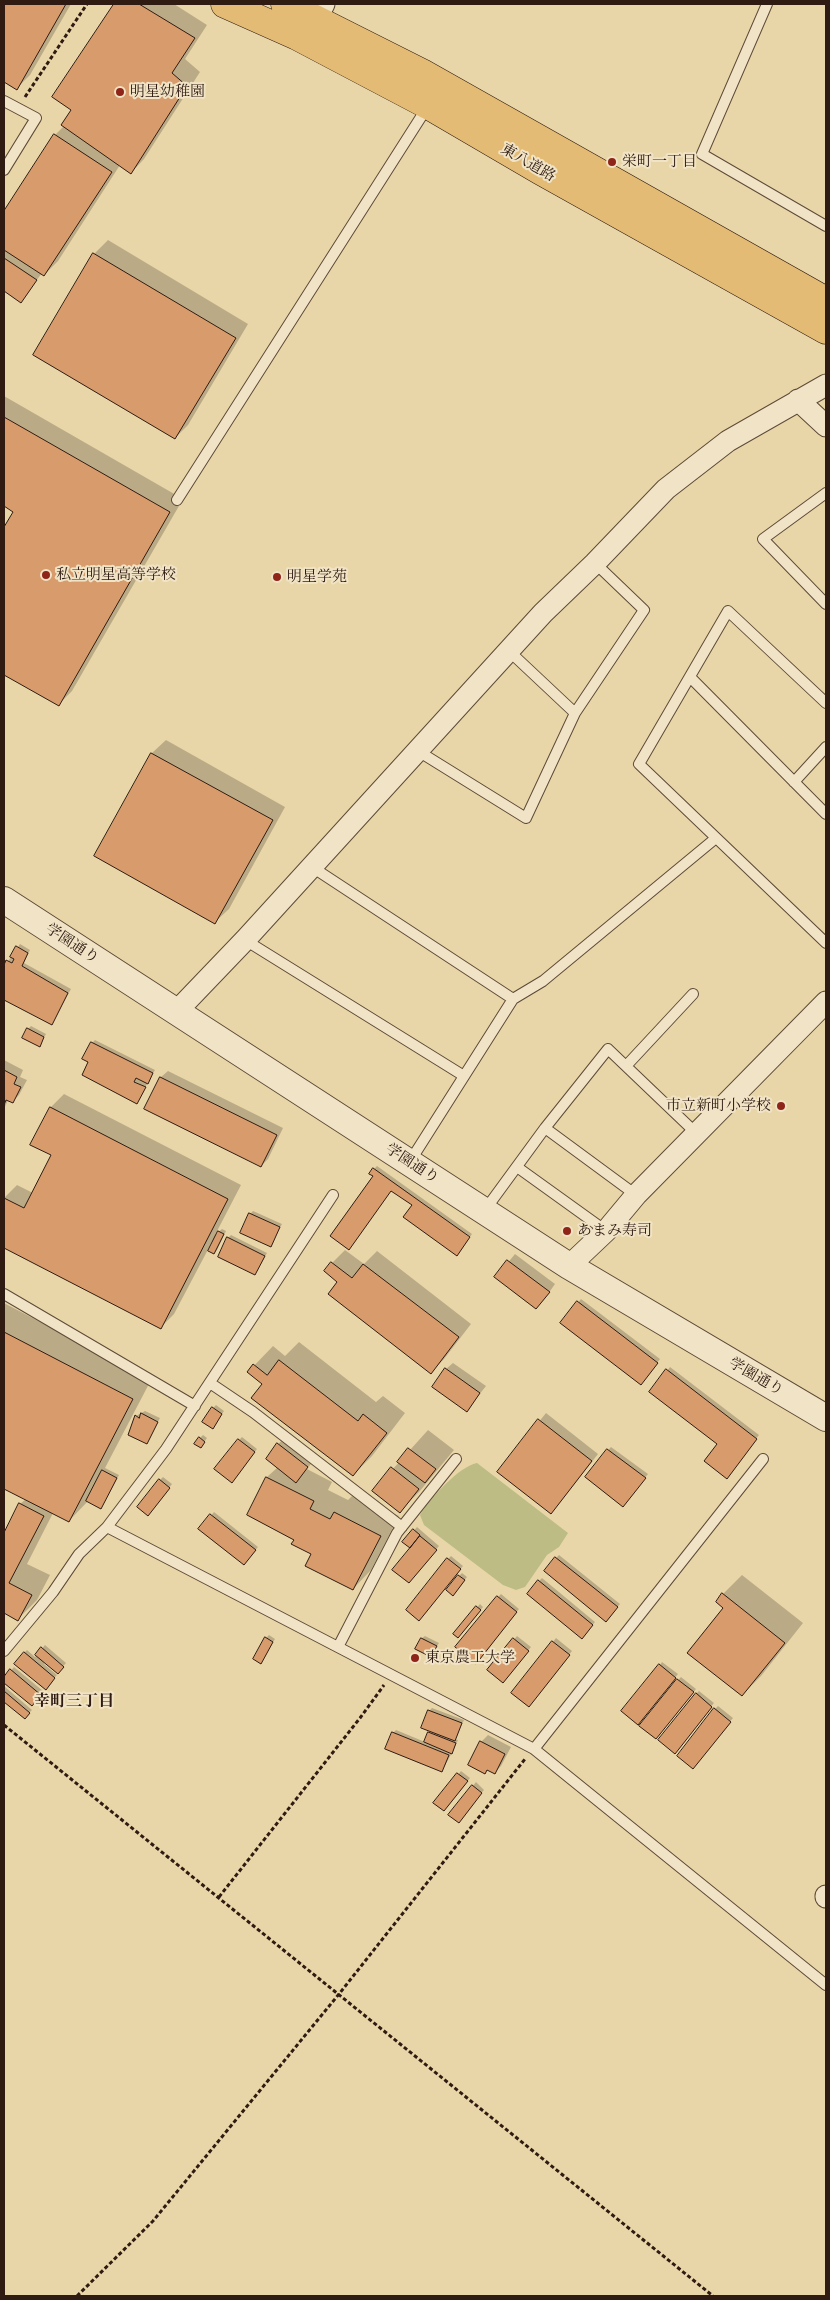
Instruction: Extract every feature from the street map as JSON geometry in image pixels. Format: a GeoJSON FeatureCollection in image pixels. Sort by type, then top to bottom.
{"type":"FeatureCollection","features":[{"type":"Feature","properties":{"kind":"main road","name":"東八道路"},"geometry":{"type":"LineString","coordinates":[[225,4],[435,94],[826,301]]}},
{"type":"Feature","properties":{"kind":"main road","name":"東八道路"},"geometry":{"type":"LineString","coordinates":[[285,4],[321,11],[435,94],[826,330]]}},
{"type":"Feature","properties":{"kind":"street"},"geometry":{"type":"LineString","coordinates":[[177,1011],[245,940],[543,613],[595,564],[666,489],[728,441],[826,385]]}},
{"type":"Feature","properties":{"kind":"street"},"geometry":{"type":"LineString","coordinates":[[798,400],[826,426]]}},
{"type":"Feature","properties":{"kind":"street","name":"学園通り"},"geometry":{"type":"LineString","coordinates":[[4,900],[569,1266],[826,1418]]}},
{"type":"Feature","properties":{"kind":"street"},"geometry":{"type":"LineString","coordinates":[[569,1266],[606,1230],[636,1195],[826,1002]]}},
{"type":"Feature","properties":{"kind":"lane"},"geometry":{"type":"LineString","coordinates":[[767,4],[702,154],[826,226]]}},
{"type":"Feature","properties":{"kind":"lane"},"geometry":{"type":"LineString","coordinates":[[177,500],[435,94]]}},
{"type":"Feature","properties":{"kind":"lane"},"geometry":{"type":"LineString","coordinates":[[4,101],[36,118],[4,170]]}},
{"type":"Feature","properties":{"kind":"lane"},"geometry":{"type":"LineString","coordinates":[[826,493],[763,539],[826,604]]}},
{"type":"Feature","properties":{"kind":"lane"},"geometry":{"type":"LineString","coordinates":[[418,751],[526,818],[575,713],[644,610],[595,564]]}},
{"type":"Feature","properties":{"kind":"lane"},"geometry":{"type":"LineString","coordinates":[[826,703],[728,611],[639,764],[826,943]]}},
{"type":"Feature","properties":{"kind":"lane"},"geometry":{"type":"LineString","coordinates":[[508,651],[575,713]]}},
{"type":"Feature","properties":{"kind":"lane"},"geometry":{"type":"LineString","coordinates":[[690,677],[826,814]]}},
{"type":"Feature","properties":{"kind":"lane"},"geometry":{"type":"LineString","coordinates":[[794,782],[826,747]]}},
{"type":"Feature","properties":{"kind":"lane"},"geometry":{"type":"LineString","coordinates":[[409,1163],[513,999],[543,981],[716,838]]}},
{"type":"Feature","properties":{"kind":"lane"},"geometry":{"type":"LineString","coordinates":[[312,867],[513,999]]}},
{"type":"Feature","properties":{"kind":"lane"},"geometry":{"type":"LineString","coordinates":[[245,940],[464,1076]]}},
{"type":"Feature","properties":{"kind":"lane"},"geometry":{"type":"LineString","coordinates":[[626,1066],[693,994]]}},
{"type":"Feature","properties":{"kind":"lane"},"geometry":{"type":"LineString","coordinates":[[484,1211],[545,1128],[608,1049],[698,1134]]}},
{"type":"Feature","properties":{"kind":"lane"},"geometry":{"type":"LineString","coordinates":[[545,1128],[636,1195]]}},
{"type":"Feature","properties":{"kind":"lane"},"geometry":{"type":"LineString","coordinates":[[517,1167],[606,1230]]}},
{"type":"Feature","properties":{"kind":"lane"},"geometry":{"type":"LineString","coordinates":[[4,1651],[53,1592],[79,1554],[107,1527],[166,1449],[333,1195]]}},
{"type":"Feature","properties":{"kind":"lane"},"geometry":{"type":"LineString","coordinates":[[4,1294],[195,1406]]}},
{"type":"Feature","properties":{"kind":"lane"},"geometry":{"type":"LineString","coordinates":[[210,1383],[253,1412],[402,1527]]}},
{"type":"Feature","properties":{"kind":"lane"},"geometry":{"type":"LineString","coordinates":[[338,1647],[402,1527],[456,1459]]}},
{"type":"Feature","properties":{"kind":"lane"},"geometry":{"type":"LineString","coordinates":[[534,1749],[762,1459]]}},
{"type":"Feature","properties":{"kind":"lane"},"geometry":{"type":"LineString","coordinates":[[107,1527],[534,1749],[826,1984]]}},
{"type":"Feature","properties":{"kind":"path"},"geometry":{"type":"LineString","coordinates":[[17,109],[87,4]]}},
{"type":"Feature","properties":{"kind":"path"},"geometry":{"type":"LineString","coordinates":[[219,1897],[360,1718],[391,1674]]}},
{"type":"Feature","properties":{"kind":"path"},"geometry":{"type":"LineString","coordinates":[[4,1725],[713,2296]]}},
{"type":"Feature","properties":{"kind":"path"},"geometry":{"type":"LineString","coordinates":[[77,2296],[153,2221],[340,1994],[534,1749]]}},
{"type":"Feature","properties":{"kind":"green space"},"geometry":{"type":"Polygon","coordinates":[[[477,1463],[568,1533],[559,1547],[547,1555],[525,1587],[516,1590],[503,1585],[424,1525],[420,1515],[430,1501],[453,1477],[477,1463]]]}},
{"type":"Feature","properties":{"kind":"building"},"geometry":{"type":"Polygon","coordinates":[[[4,4],[66,4],[17,90],[4,82],[4,4]]]}},
{"type":"Feature","properties":{"kind":"building","name":"明星幼稚園"},"geometry":{"type":"Polygon","coordinates":[[[114,4],[139,4],[195,38],[172,73],[187,86],[131,174],[61,125],[71,110],[52,97],[114,4]]]}},
{"type":"Feature","properties":{"kind":"building"},"geometry":{"type":"Polygon","coordinates":[[[54,134],[112,172],[44,276],[4,250],[4,211],[54,134]]]}},
{"type":"Feature","properties":{"kind":"building"},"geometry":{"type":"Polygon","coordinates":[[[93,253],[236,338],[175,439],[33,355],[93,253]]]}},
{"type":"Feature","properties":{"kind":"building"},"geometry":{"type":"Polygon","coordinates":[[[4,258],[37,280],[21,303],[4,291],[4,258]]]}},
{"type":"Feature","properties":{"kind":"building"},"geometry":{"type":"Polygon","coordinates":[[[4,417],[170,512],[59,706],[4,675],[4,527],[13,512],[4,506],[4,417]]]}},
{"type":"Feature","properties":{"kind":"building"},"geometry":{"type":"Polygon","coordinates":[[[151,753],[273,820],[215,924],[94,856],[151,753]]]}},
{"type":"Feature","properties":{"kind":"building"},"geometry":{"type":"Polygon","coordinates":[[[16,946],[28,953],[22,966],[68,993],[52,1025],[4,1000],[4,965],[6,960],[12,963],[14,959],[10,957],[16,946]]]}},
{"type":"Feature","properties":{"kind":"building"},"geometry":{"type":"Polygon","coordinates":[[[27,1028],[44,1037],[40,1047],[22,1038],[27,1028]]]}},
{"type":"Feature","properties":{"kind":"building"},"geometry":{"type":"Polygon","coordinates":[[[91,1042],[153,1073],[148,1084],[136,1078],[134,1082],[146,1087],[137,1104],[82,1075],[88,1062],[82,1059],[91,1042]]]}},
{"type":"Feature","properties":{"kind":"building"},"geometry":{"type":"Polygon","coordinates":[[[4,1070],[17,1077],[14,1084],[21,1087],[13,1103],[6,1100],[4,1105],[4,1070]]]}},
{"type":"Feature","properties":{"kind":"building"},"geometry":{"type":"Polygon","coordinates":[[[160,1077],[277,1135],[261,1167],[144,1109],[160,1077]]]}},
{"type":"Feature","properties":{"kind":"building"},"geometry":{"type":"Polygon","coordinates":[[[50,1107],[228,1199],[161,1329],[4,1248],[4,1198],[24,1208],[51,1155],[30,1145],[50,1107]]]}},
{"type":"Feature","properties":{"kind":"building"},"geometry":{"type":"Polygon","coordinates":[[[373,1168],[470,1237],[457,1256],[403,1217],[412,1205],[391,1191],[349,1250],[330,1236],[373,1176],[369,1174],[373,1168]]]}},
{"type":"Feature","properties":{"kind":"building"},"geometry":{"type":"Polygon","coordinates":[[[249,1213],[280,1227],[271,1247],[240,1233],[249,1213]]]}},
{"type":"Feature","properties":{"kind":"building"},"geometry":{"type":"Polygon","coordinates":[[[218,1231],[224,1234],[214,1254],[208,1251],[218,1231]]]}},
{"type":"Feature","properties":{"kind":"building"},"geometry":{"type":"Polygon","coordinates":[[[227,1237],[265,1256],[255,1275],[218,1257],[227,1237]]]}},
{"type":"Feature","properties":{"kind":"building"},"geometry":{"type":"Polygon","coordinates":[[[507,1260],[550,1292],[536,1309],[494,1277],[507,1260]]]}},
{"type":"Feature","properties":{"kind":"building"},"geometry":{"type":"Polygon","coordinates":[[[331,1262],[352,1278],[363,1264],[459,1337],[431,1374],[328,1294],[337,1282],[324,1271],[331,1262]]]}},
{"type":"Feature","properties":{"kind":"building"},"geometry":{"type":"Polygon","coordinates":[[[577,1301],[658,1363],[641,1385],[560,1323],[577,1301]]]}},
{"type":"Feature","properties":{"kind":"building"},"geometry":{"type":"Polygon","coordinates":[[[4,1332],[133,1399],[69,1522],[4,1489],[4,1332]]]}},
{"type":"Feature","properties":{"kind":"building"},"geometry":{"type":"Polygon","coordinates":[[[279,1360],[358,1421],[363,1414],[387,1433],[353,1476],[251,1398],[262,1384],[247,1372],[253,1364],[267,1375],[279,1360]]]}},
{"type":"Feature","properties":{"kind":"building"},"geometry":{"type":"Polygon","coordinates":[[[445,1368],[480,1393],[467,1412],[432,1387],[445,1368]]]}},
{"type":"Feature","properties":{"kind":"building"},"geometry":{"type":"Polygon","coordinates":[[[666,1369],[757,1439],[727,1479],[704,1461],[717,1444],[649,1392],[666,1369]]]}},
{"type":"Feature","properties":{"kind":"building"},"geometry":{"type":"Polygon","coordinates":[[[212,1407],[222,1414],[213,1429],[202,1422],[212,1407]]]}},
{"type":"Feature","properties":{"kind":"building"},"geometry":{"type":"Polygon","coordinates":[[[141,1413],[158,1422],[147,1444],[128,1435],[135,1415],[139,1418],[141,1413]]]}},
{"type":"Feature","properties":{"kind":"building"},"geometry":{"type":"Polygon","coordinates":[[[538,1419],[592,1461],[551,1514],[497,1472],[538,1419]]]}},
{"type":"Feature","properties":{"kind":"building"},"geometry":{"type":"Polygon","coordinates":[[[199,1437],[205,1442],[201,1448],[194,1444],[199,1437]]]}},
{"type":"Feature","properties":{"kind":"building"},"geometry":{"type":"Polygon","coordinates":[[[238,1439],[255,1452],[232,1483],[214,1469],[238,1439]]]}},
{"type":"Feature","properties":{"kind":"building"},"geometry":{"type":"Polygon","coordinates":[[[277,1443],[308,1467],[296,1483],[266,1459],[277,1443]]]}},
{"type":"Feature","properties":{"kind":"building"},"geometry":{"type":"Polygon","coordinates":[[[408,1448],[436,1469],[425,1483],[397,1462],[408,1448]]]}},
{"type":"Feature","properties":{"kind":"building"},"geometry":{"type":"Polygon","coordinates":[[[607,1449],[646,1478],[623,1507],[585,1477],[607,1449]]]}},
{"type":"Feature","properties":{"kind":"building"},"geometry":{"type":"Polygon","coordinates":[[[391,1467],[419,1489],[400,1513],[372,1491],[391,1467]]]}},
{"type":"Feature","properties":{"kind":"building"},"geometry":{"type":"Polygon","coordinates":[[[102,1470],[117,1478],[101,1509],[86,1501],[102,1470]]]}},
{"type":"Feature","properties":{"kind":"building"},"geometry":{"type":"Polygon","coordinates":[[[266,1477],[314,1501],[310,1509],[330,1519],[334,1512],[381,1536],[353,1590],[305,1566],[311,1554],[291,1544],[294,1540],[247,1515],[266,1477]]]}},
{"type":"Feature","properties":{"kind":"building"},"geometry":{"type":"Polygon","coordinates":[[[159,1479],[170,1488],[148,1516],[137,1507],[159,1479]]]}},
{"type":"Feature","properties":{"kind":"building"},"geometry":{"type":"Polygon","coordinates":[[[19,1503],[44,1516],[9,1583],[32,1595],[18,1621],[4,1613],[4,1533],[19,1503]]]}},
{"type":"Feature","properties":{"kind":"building"},"geometry":{"type":"Polygon","coordinates":[[[210,1514],[256,1550],[244,1565],[198,1529],[210,1514]]]}},
{"type":"Feature","properties":{"kind":"building"},"geometry":{"type":"Polygon","coordinates":[[[413,1529],[420,1535],[410,1548],[402,1542],[413,1529]]]}},
{"type":"Feature","properties":{"kind":"building"},"geometry":{"type":"Polygon","coordinates":[[[420,1536],[437,1550],[409,1583],[392,1570],[420,1536]]]}},
{"type":"Feature","properties":{"kind":"building"},"geometry":{"type":"Polygon","coordinates":[[[555,1557],[618,1607],[606,1622],[544,1571],[555,1557]]]}},
{"type":"Feature","properties":{"kind":"building"},"geometry":{"type":"Polygon","coordinates":[[[447,1558],[461,1569],[419,1621],[406,1610],[447,1558]]]}},
{"type":"Feature","properties":{"kind":"building"},"geometry":{"type":"Polygon","coordinates":[[[458,1575],[465,1580],[453,1596],[446,1590],[458,1575]]]}},
{"type":"Feature","properties":{"kind":"building"},"geometry":{"type":"Polygon","coordinates":[[[538,1580],[593,1625],[582,1639],[527,1594],[538,1580]]]}},
{"type":"Feature","properties":{"kind":"building"},"geometry":{"type":"Polygon","coordinates":[[[722,1593],[785,1643],[742,1696],[687,1653],[723,1608],[716,1602],[722,1593]]]}},
{"type":"Feature","properties":{"kind":"building"},"geometry":{"type":"Polygon","coordinates":[[[497,1596],[517,1612],[476,1664],[455,1647],[497,1596]]]}},
{"type":"Feature","properties":{"kind":"building"},"geometry":{"type":"Polygon","coordinates":[[[476,1606],[481,1610],[458,1638],[453,1634],[476,1606]]]}},
{"type":"Feature","properties":{"kind":"building"},"geometry":{"type":"Polygon","coordinates":[[[265,1637],[273,1642],[261,1664],[253,1659],[265,1637]]]}},
{"type":"Feature","properties":{"kind":"building"},"geometry":{"type":"Polygon","coordinates":[[[421,1638],[437,1646],[431,1657],[415,1649],[421,1638]]]}},
{"type":"Feature","properties":{"kind":"building"},"geometry":{"type":"Polygon","coordinates":[[[513,1638],[529,1651],[503,1683],[487,1670],[513,1638]]]}},
{"type":"Feature","properties":{"kind":"building"},"geometry":{"type":"Polygon","coordinates":[[[552,1641],[570,1655],[529,1707],[511,1693],[552,1641]]]}},
{"type":"Feature","properties":{"kind":"building"},"geometry":{"type":"Polygon","coordinates":[[[41,1647],[64,1667],[58,1674],[35,1655],[41,1647]]]}},
{"type":"Feature","properties":{"kind":"building"},"geometry":{"type":"Polygon","coordinates":[[[24,1652],[55,1678],[46,1690],[14,1664],[24,1652]]]}},
{"type":"Feature","properties":{"kind":"building"},"geometry":{"type":"Polygon","coordinates":[[[659,1664],[676,1678],[638,1725],[621,1711],[659,1664]]]}},
{"type":"Feature","properties":{"kind":"building"},"geometry":{"type":"Polygon","coordinates":[[[10,1669],[41,1695],[32,1706],[4,1683],[4,1677],[10,1669]]]}},
{"type":"Feature","properties":{"kind":"building"},"geometry":{"type":"Polygon","coordinates":[[[677,1679],[694,1692],[656,1739],[639,1726],[677,1679]]]}},
{"type":"Feature","properties":{"kind":"building"},"geometry":{"type":"Polygon","coordinates":[[[4,1691],[30,1713],[25,1719],[4,1702],[4,1691]]]}},
{"type":"Feature","properties":{"kind":"building"},"geometry":{"type":"Polygon","coordinates":[[[696,1693],[712,1707],[675,1754],[658,1740],[696,1693]]]}},
{"type":"Feature","properties":{"kind":"building"},"geometry":{"type":"Polygon","coordinates":[[[714,1708],[731,1722],[693,1769],[677,1756],[714,1708]]]}},
{"type":"Feature","properties":{"kind":"building"},"geometry":{"type":"Polygon","coordinates":[[[428,1710],[462,1723],[455,1741],[421,1728],[428,1710]]]}},
{"type":"Feature","properties":{"kind":"building"},"geometry":{"type":"Polygon","coordinates":[[[392,1732],[449,1755],[442,1772],[385,1749],[392,1732]]]}},
{"type":"Feature","properties":{"kind":"building"},"geometry":{"type":"Polygon","coordinates":[[[428,1732],[456,1743],[452,1754],[424,1742],[428,1732]]]}},
{"type":"Feature","properties":{"kind":"building"},"geometry":{"type":"Polygon","coordinates":[[[480,1741],[505,1754],[495,1774],[487,1770],[485,1774],[468,1765],[480,1741]]]}},
{"type":"Feature","properties":{"kind":"building"},"geometry":{"type":"Polygon","coordinates":[[[457,1773],[468,1781],[444,1811],[433,1803],[457,1773]]]}},
{"type":"Feature","properties":{"kind":"building"},"geometry":{"type":"Polygon","coordinates":[[[472,1785],[482,1793],[459,1823],[448,1815],[472,1785]]]}},
{"type":"Feature","properties":{"kind":"place","name":"明星幼稚園"},"geometry":{"type":"Point","coordinates":[120,92]}},
{"type":"Feature","properties":{"kind":"place","name":"栄町一丁目"},"geometry":{"type":"Point","coordinates":[612,162]}},
{"type":"Feature","properties":{"kind":"place","name":"私立明星高等学校"},"geometry":{"type":"Point","coordinates":[46,575]}},
{"type":"Feature","properties":{"kind":"place","name":"明星学苑"},"geometry":{"type":"Point","coordinates":[277,577]}},
{"type":"Feature","properties":{"kind":"place","name":"市立新町小学校"},"geometry":{"type":"Point","coordinates":[781,1106]}},
{"type":"Feature","properties":{"kind":"place","name":"あまみ寿司"},"geometry":{"type":"Point","coordinates":[567,1231]}},
{"type":"Feature","properties":{"kind":"place","name":"東京農工大学"},"geometry":{"type":"Point","coordinates":[415,1658]}},
{"type":"Feature","properties":{"kind":"district","name":"幸町三丁目"},"geometry":{"type":"Point","coordinates":[74,1702]}}]}
